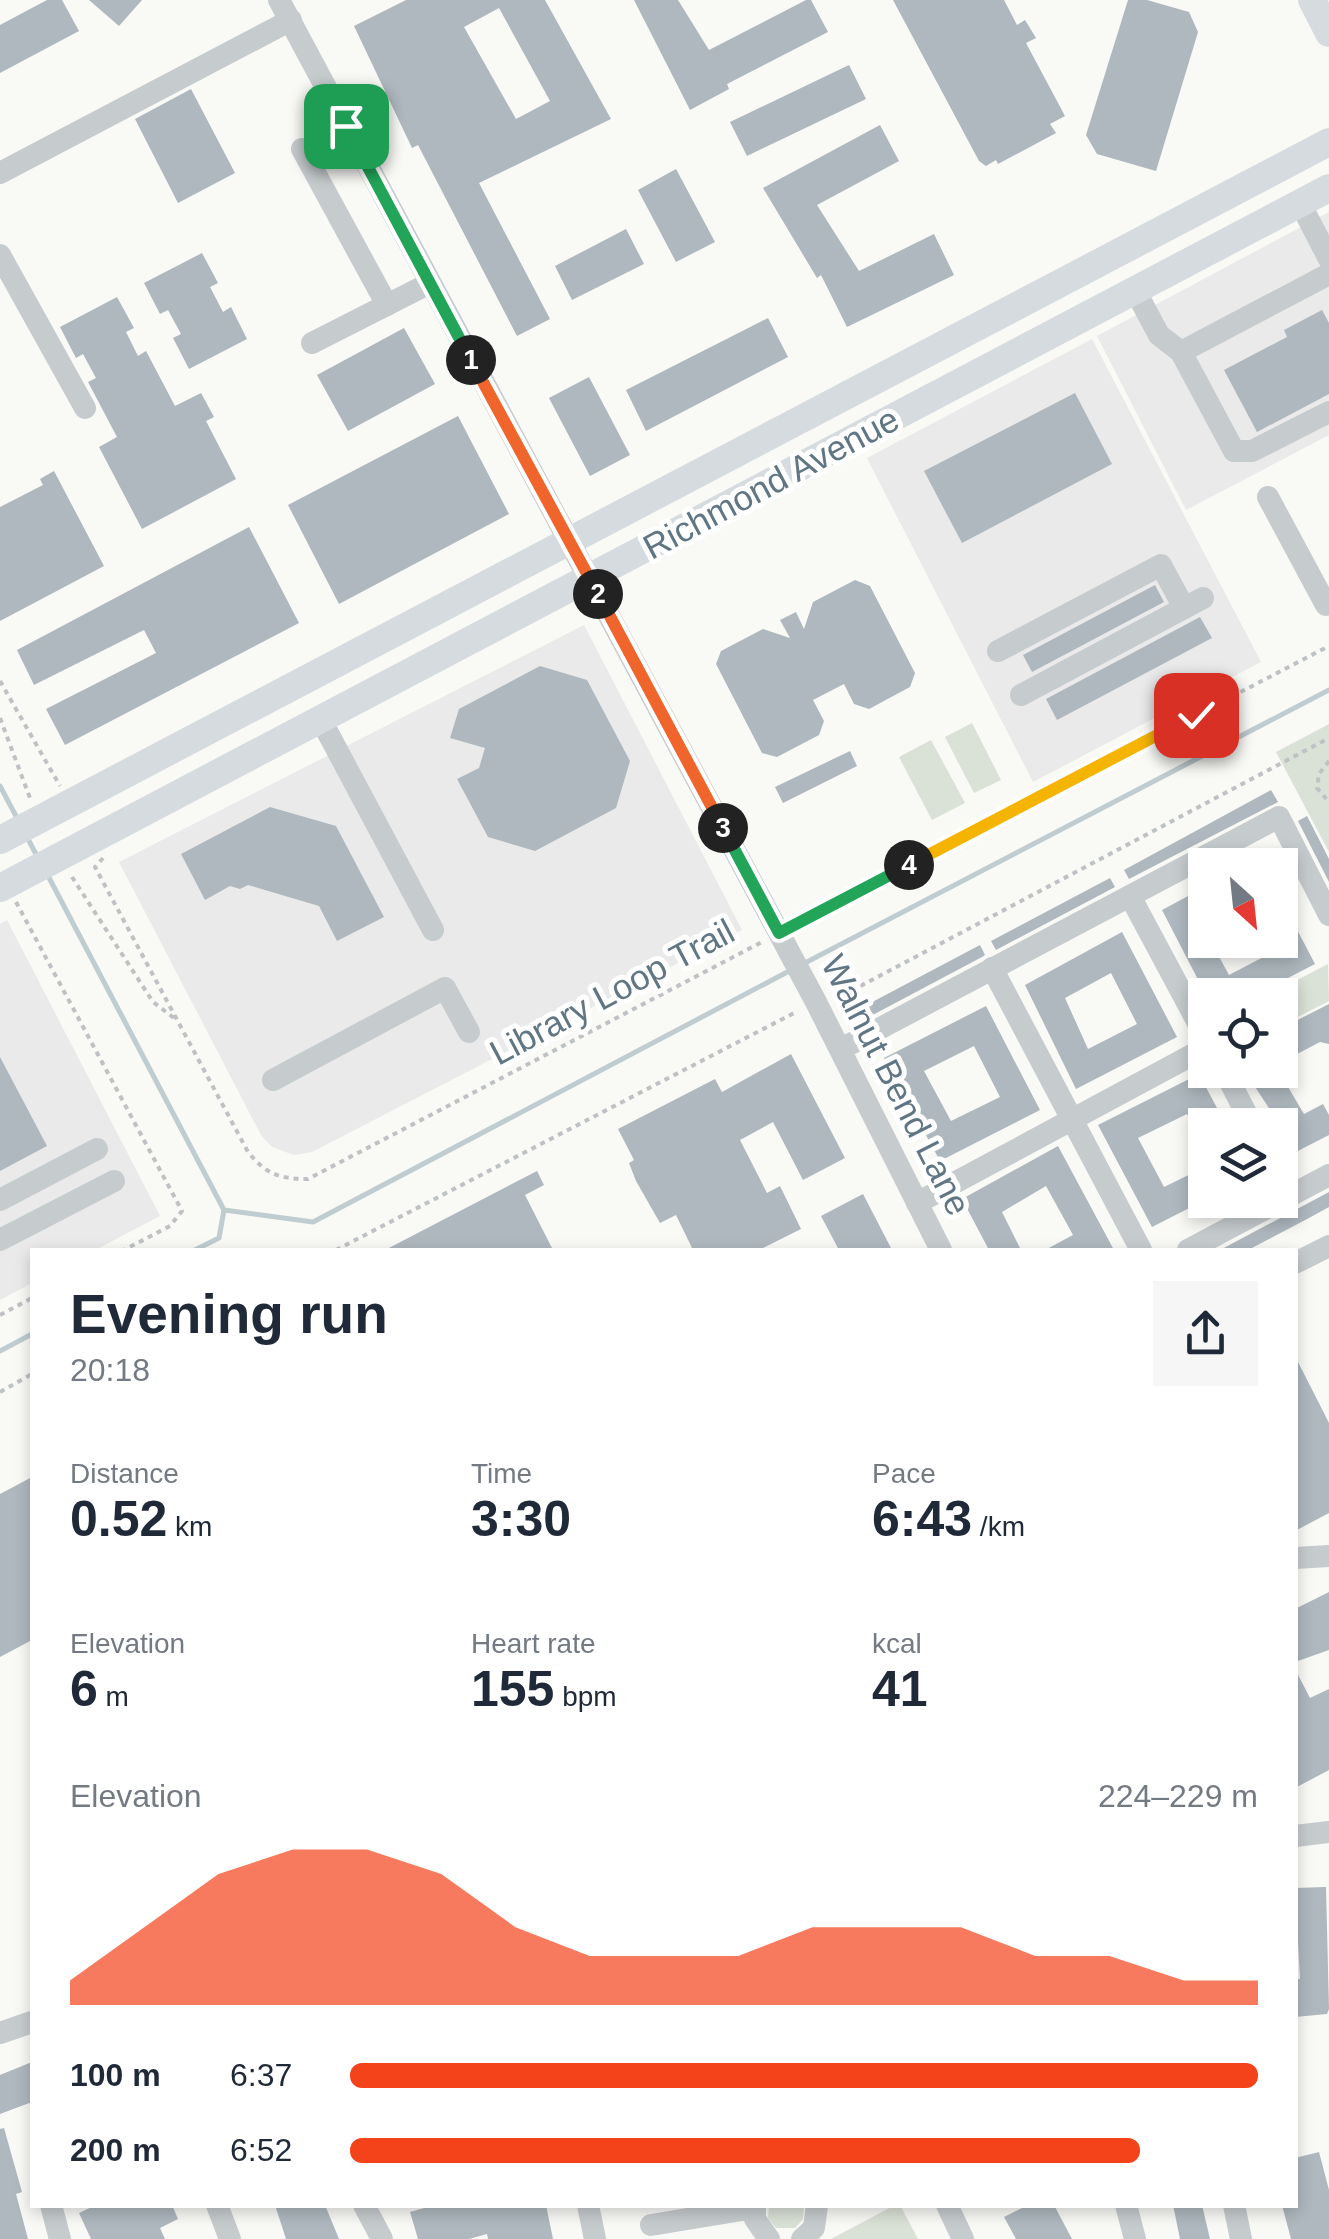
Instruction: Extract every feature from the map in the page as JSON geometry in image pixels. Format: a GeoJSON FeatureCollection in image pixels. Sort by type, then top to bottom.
{"type":"FeatureCollection","features":[{"type":"Feature","properties":{"kind":"main road"},"geometry":{"type":"LineString","coordinates":[[1312,0],[1329,33]]}},
{"type":"Feature","properties":{"kind":"main road","name":"Richmond Avenue"},"geometry":{"type":"LineString","coordinates":[[0,840],[50,802],[333,665],[1329,142]]}},
{"type":"Feature","properties":{"kind":"main road","name":"Richmond Avenue"},"geometry":{"type":"LineString","coordinates":[[7,885],[1329,188]]}},
{"type":"Feature","properties":{"kind":"main road"},"geometry":{"type":"LineString","coordinates":[[1115,254],[1135,290]]}},
{"type":"Feature","properties":{"kind":"main road"},"geometry":{"type":"LineString","coordinates":[[845,396],[864,434]]}},
{"type":"Feature","properties":{"kind":"main road"},"geometry":{"type":"LineString","coordinates":[[333,665],[354,703]]}},
{"type":"Feature","properties":{"kind":"street"},"geometry":{"type":"LineString","coordinates":[[0,173],[260,36],[285,10]]}},
{"type":"Feature","properties":{"kind":"street","name":"Walnut Bend Lane"},"geometry":{"type":"LineString","coordinates":[[285,10],[781,938],[820,999],[940,1248]]}},
{"type":"Feature","properties":{"kind":"street"},"geometry":{"type":"LineString","coordinates":[[302,149],[396,301]]}},
{"type":"Feature","properties":{"kind":"street"},"geometry":{"type":"LineString","coordinates":[[1300,203],[1329,260]]}},
{"type":"Feature","properties":{"kind":"street"},"geometry":{"type":"LineString","coordinates":[[0,255],[85,408]]}},
{"type":"Feature","properties":{"kind":"street"},"geometry":{"type":"LineString","coordinates":[[1181,352],[1329,274]]}},
{"type":"Feature","properties":{"kind":"street"},"geometry":{"type":"LineString","coordinates":[[312,343],[430,283]]}},
{"type":"Feature","properties":{"kind":"street"},"geometry":{"type":"LineString","coordinates":[[1135,290],[1158,335],[1181,352],[1226,442],[1242,454],[1329,412]]}},
{"type":"Feature","properties":{"kind":"street"},"geometry":{"type":"LineString","coordinates":[[1268,497],[1326,605]]}},
{"type":"Feature","properties":{"kind":"street"},"geometry":{"type":"LineString","coordinates":[[998,651],[1161,565],[1194,603],[1022,694]]}},
{"type":"Feature","properties":{"kind":"street"},"geometry":{"type":"LineString","coordinates":[[321,720],[434,930]]}},
{"type":"Feature","properties":{"kind":"street"},"geometry":{"type":"LineString","coordinates":[[841,1049],[1279,817],[1329,914]]}},
{"type":"Feature","properties":{"kind":"street"},"geometry":{"type":"LineString","coordinates":[[1130,896],[1188,1004]]}},
{"type":"Feature","properties":{"kind":"street"},"geometry":{"type":"LineString","coordinates":[[992,968],[1141,1248]]}},
{"type":"Feature","properties":{"kind":"street"},"geometry":{"type":"LineString","coordinates":[[272,1080],[445,988],[469,1032]]}},
{"type":"Feature","properties":{"kind":"street"},"geometry":{"type":"LineString","coordinates":[[917,1203],[1188,1057]]}},
{"type":"Feature","properties":{"kind":"street"},"geometry":{"type":"LineString","coordinates":[[0,1200],[96,1149]]}},
{"type":"Feature","properties":{"kind":"street"},"geometry":{"type":"LineString","coordinates":[[1298,1184],[1329,1176]]}},
{"type":"Feature","properties":{"kind":"street"},"geometry":{"type":"LineString","coordinates":[[0,1240],[114,1181]]}},
{"type":"Feature","properties":{"kind":"street"},"geometry":{"type":"LineString","coordinates":[[1191,1248],[1238,1218]]}},
{"type":"Feature","properties":{"kind":"street"},"geometry":{"type":"LineString","coordinates":[[1298,1262],[1329,1246]]}},
{"type":"Feature","properties":{"kind":"street"},"geometry":{"type":"LineString","coordinates":[[1298,1558],[1329,1556]]}},
{"type":"Feature","properties":{"kind":"street"},"geometry":{"type":"LineString","coordinates":[[1298,1836],[1329,1832]]}},
{"type":"Feature","properties":{"kind":"street"},"geometry":{"type":"LineString","coordinates":[[0,2033],[30,2023]]}},
{"type":"Feature","properties":{"kind":"street"},"geometry":{"type":"LineString","coordinates":[[53,2208],[60,2239]]}},
{"type":"Feature","properties":{"kind":"street"},"geometry":{"type":"LineString","coordinates":[[218,2208],[230,2239]]}},
{"type":"Feature","properties":{"kind":"street"},"geometry":{"type":"LineString","coordinates":[[368,2208],[382,2239]]}},
{"type":"Feature","properties":{"kind":"street"},"geometry":{"type":"LineString","coordinates":[[589,2208],[595,2239]]}},
{"type":"Feature","properties":{"kind":"street"},"geometry":{"type":"LineString","coordinates":[[651,2223],[748,2208]]}},
{"type":"Feature","properties":{"kind":"street"},"geometry":{"type":"LineString","coordinates":[[754,2208],[759,2230],[769,2239]]}},
{"type":"Feature","properties":{"kind":"street"},"geometry":{"type":"LineString","coordinates":[[802,2239],[814,2228],[817,2208]]}},
{"type":"Feature","properties":{"kind":"street"},"geometry":{"type":"LineString","coordinates":[[948,2208],[963,2239]]}},
{"type":"Feature","properties":{"kind":"street"},"geometry":{"type":"LineString","coordinates":[[1127,2208],[1134,2239]]}},
{"type":"Feature","properties":{"kind":"street"},"geometry":{"type":"LineString","coordinates":[[1235,2208],[1241,2239]]}},
{"type":"Feature","properties":{"kind":"path","name":"Library Loop Trail"},"geometry":{"type":"LineString","coordinates":[[85,845],[91,857],[102,853],[104,861],[94,867],[248,1152],[266,1172],[286,1179],[308,1179],[781,938],[1329,646]]}},
{"type":"Feature","properties":{"kind":"path"},"geometry":{"type":"LineString","coordinates":[[0,682],[50,802]]}},
{"type":"Feature","properties":{"kind":"path"},"geometry":{"type":"LineString","coordinates":[[0,718],[50,802]]}},
{"type":"Feature","properties":{"kind":"path"},"geometry":{"type":"LineString","coordinates":[[340,1248],[1329,738]]}},
{"type":"Feature","properties":{"kind":"path"},"geometry":{"type":"LineString","coordinates":[[1329,761],[1323,764],[1317,788],[1329,802]]}},
{"type":"Feature","properties":{"kind":"path"},"geometry":{"type":"LineString","coordinates":[[72,876],[153,1002],[177,1020]]}},
{"type":"Feature","properties":{"kind":"path"},"geometry":{"type":"LineString","coordinates":[[7,885],[182,1212],[170,1226],[128,1248]]}},
{"type":"Feature","properties":{"kind":"path"},"geometry":{"type":"LineString","coordinates":[[0,1315],[30,1299]]}},
{"type":"Feature","properties":{"kind":"path"},"geometry":{"type":"LineString","coordinates":[[0,1392],[30,1375]]}},
{"type":"Feature","properties":{"kind":"shaded area"},"geometry":{"type":"Polygon","coordinates":[[[1329,212],[1329,435],[1186,510],[1097,336],[1329,212]]]}},
{"type":"Feature","properties":{"kind":"shaded area"},"geometry":{"type":"Polygon","coordinates":[[[1092,339],[1261,662],[1033,782],[867,458],[1092,339]]]}},
{"type":"Feature","properties":{"kind":"shaded area"},"geometry":{"type":"Polygon","coordinates":[[[584,625],[742,930],[312,1152],[294,1155],[272,1147],[261,1135],[119,862],[584,625]]]}},
{"type":"Feature","properties":{"kind":"shaded area"},"geometry":{"type":"Polygon","coordinates":[[[972,723],[1001,780],[974,793],[945,737],[972,723]]]}},
{"type":"Feature","properties":{"kind":"shaded area"},"geometry":{"type":"Polygon","coordinates":[[[1329,724],[1329,852],[1276,752],[1329,724]]]}},
{"type":"Feature","properties":{"kind":"shaded area"},"geometry":{"type":"Polygon","coordinates":[[[931,740],[965,803],[932,820],[899,757],[931,740]]]}},
{"type":"Feature","properties":{"kind":"shaded area"},"geometry":{"type":"Polygon","coordinates":[[[7,920],[160,1216],[99,1248],[30,1248],[30,1284],[0,1300],[0,924],[7,920]]]}},
{"type":"Feature","properties":{"kind":"shaded area"},"geometry":{"type":"Polygon","coordinates":[[[1328,964],[1329,1001],[1298,1017],[1298,980],[1328,964]]]}},
{"type":"Feature","properties":{"kind":"shaded area"},"geometry":{"type":"Polygon","coordinates":[[[769,2208],[804,2208],[803,2219],[795,2228],[776,2228],[768,2218],[769,2208]]]}},
{"type":"Feature","properties":{"kind":"shaded area"},"geometry":{"type":"Polygon","coordinates":[[[889,2208],[902,2208],[918,2239],[831,2239],[889,2208]]]}},
{"type":"Feature","properties":{"kind":"building"},"geometry":{"type":"Polygon","coordinates":[[[47,0],[62,0],[79,31],[0,73],[0,25],[47,0]]]}},
{"type":"Feature","properties":{"kind":"building"},"geometry":{"type":"Polygon","coordinates":[[[89,0],[142,0],[119,26],[89,0]]]}},
{"type":"Feature","properties":{"kind":"building"},"geometry":{"type":"Polygon","coordinates":[[[406,0],[545,0],[611,119],[479,183],[550,319],[517,336],[418,145],[412,148],[354,26],[406,0]],[[499,8],[464,27],[516,119],[550,101],[499,8]]]}},
{"type":"Feature","properties":{"kind":"building"},"geometry":{"type":"Polygon","coordinates":[[[634,0],[678,0],[709,50],[806,0],[811,0],[828,32],[727,84],[729,89],[690,110],[634,0]]]}},
{"type":"Feature","properties":{"kind":"building"},"geometry":{"type":"Polygon","coordinates":[[[893,0],[1004,0],[1017,25],[1025,20],[1036,38],[1026,43],[1065,116],[1050,124],[1056,133],[998,164],[996,160],[986,166],[979,161],[893,0]]]}},
{"type":"Feature","properties":{"kind":"building"},"geometry":{"type":"Polygon","coordinates":[[[1128,0],[1147,0],[1189,12],[1198,32],[1156,171],[1097,154],[1086,135],[1128,0]]]}},
{"type":"Feature","properties":{"kind":"building"},"geometry":{"type":"Polygon","coordinates":[[[849,65],[866,99],[747,156],[730,122],[849,65]]]}},
{"type":"Feature","properties":{"kind":"building"},"geometry":{"type":"Polygon","coordinates":[[[191,89],[235,173],[178,203],[135,119],[191,89]]]}},
{"type":"Feature","properties":{"kind":"building"},"geometry":{"type":"Polygon","coordinates":[[[880,125],[899,161],[817,205],[859,271],[934,234],[954,275],[847,327],[821,275],[817,278],[763,188],[880,125]]]}},
{"type":"Feature","properties":{"kind":"building"},"geometry":{"type":"Polygon","coordinates":[[[676,169],[715,242],[676,262],[638,190],[676,169]]]}},
{"type":"Feature","properties":{"kind":"building"},"geometry":{"type":"Polygon","coordinates":[[[626,229],[644,264],[572,300],[555,266],[626,229]]]}},
{"type":"Feature","properties":{"kind":"building"},"geometry":{"type":"Polygon","coordinates":[[[202,253],[218,283],[210,287],[223,312],[231,307],[247,339],[189,369],[173,338],[181,334],[168,310],[160,314],[144,283],[202,253]]]}},
{"type":"Feature","properties":{"kind":"building"},"geometry":{"type":"Polygon","coordinates":[[[117,297],[134,328],[126,332],[138,356],[146,351],[175,406],[201,393],[214,417],[206,421],[236,479],[142,529],[99,447],[117,437],[88,382],[96,378],[83,354],[76,358],[60,327],[117,297]]]}},
{"type":"Feature","properties":{"kind":"building"},"geometry":{"type":"Polygon","coordinates":[[[1322,310],[1329,323],[1329,394],[1257,432],[1224,370],[1287,337],[1284,330],[1322,310]]]}},
{"type":"Feature","properties":{"kind":"building"},"geometry":{"type":"Polygon","coordinates":[[[768,318],[788,357],[646,431],[626,390],[768,318]]]}},
{"type":"Feature","properties":{"kind":"building"},"geometry":{"type":"Polygon","coordinates":[[[404,328],[435,384],[348,431],[317,375],[404,328]]]}},
{"type":"Feature","properties":{"kind":"building"},"geometry":{"type":"Polygon","coordinates":[[[589,377],[630,455],[590,476],[549,398],[589,377]]]}},
{"type":"Feature","properties":{"kind":"building"},"geometry":{"type":"Polygon","coordinates":[[[1075,393],[1112,464],[962,543],[924,471],[1075,393]]]}},
{"type":"Feature","properties":{"kind":"building"},"geometry":{"type":"Polygon","coordinates":[[[458,416],[509,514],[339,604],[288,505],[458,416]]]}},
{"type":"Feature","properties":{"kind":"building"},"geometry":{"type":"Polygon","coordinates":[[[54,471],[104,566],[0,621],[0,507],[43,485],[40,479],[54,471]]]}},
{"type":"Feature","properties":{"kind":"building"},"geometry":{"type":"Polygon","coordinates":[[[249,527],[299,623],[65,745],[46,709],[156,653],[144,630],[34,685],[17,650],[249,527]]]}},
{"type":"Feature","properties":{"kind":"building"},"geometry":{"type":"Polygon","coordinates":[[[855,580],[870,586],[915,673],[910,687],[869,709],[854,704],[844,684],[813,700],[824,721],[819,735],[777,757],[762,753],[716,664],[721,651],[763,629],[790,638],[780,620],[796,612],[804,629],[813,602],[855,580]]]}},
{"type":"Feature","properties":{"kind":"building"},"geometry":{"type":"Polygon","coordinates":[[[1155,585],[1164,602],[1032,672],[1023,655],[1155,585]]]}},
{"type":"Feature","properties":{"kind":"building"},"geometry":{"type":"Polygon","coordinates":[[[1200,617],[1212,638],[1057,720],[1046,699],[1200,617]]]}},
{"type":"Feature","properties":{"kind":"building"},"geometry":{"type":"Polygon","coordinates":[[[540,666],[587,680],[630,761],[616,808],[535,851],[488,837],[457,779],[479,768],[485,748],[450,738],[459,709],[540,666]]]}},
{"type":"Feature","properties":{"kind":"building"},"geometry":{"type":"Polygon","coordinates":[[[850,751],[857,766],[783,803],[775,787],[850,751]]]}},
{"type":"Feature","properties":{"kind":"building"},"geometry":{"type":"Polygon","coordinates":[[[1271,790],[1278,802],[1129,879],[1124,870],[1271,790]]]}},
{"type":"Feature","properties":{"kind":"building"},"geometry":{"type":"Polygon","coordinates":[[[270,807],[336,826],[384,917],[337,941],[319,906],[248,885],[240,889],[230,886],[205,900],[181,854],[270,807]]]}},
{"type":"Feature","properties":{"kind":"building"},"geometry":{"type":"Polygon","coordinates":[[[1307,816],[1329,859],[1329,882],[1298,821],[1307,816]]]}},
{"type":"Feature","properties":{"kind":"building"},"geometry":{"type":"Polygon","coordinates":[[[1110,878],[1115,887],[996,950],[991,941],[1110,878]]]}},
{"type":"Feature","properties":{"kind":"building"},"geometry":{"type":"Polygon","coordinates":[[[1188,896],[1188,958],[1220,958],[1229,975],[1262,958],[1298,958],[1298,931],[1315,964],[1288,978],[1197,978],[1162,910],[1188,896]]]}},
{"type":"Feature","properties":{"kind":"building"},"geometry":{"type":"Polygon","coordinates":[[[1122,932],[1177,1037],[1076,1089],[1025,985],[1122,932]],[[1111,973],[1065,998],[1088,1049],[1137,1024],[1111,973]]]}},
{"type":"Feature","properties":{"kind":"building"},"geometry":{"type":"Polygon","coordinates":[[[980,945],[985,955],[982,957],[867,1018],[861,1008],[980,945]]]}},
{"type":"Feature","properties":{"kind":"building"},"geometry":{"type":"Polygon","coordinates":[[[1329,1004],[1329,1044],[1320,1042],[1298,1054],[1298,1020],[1329,1004]]]}},
{"type":"Feature","properties":{"kind":"building"},"geometry":{"type":"Polygon","coordinates":[[[986,1006],[1040,1110],[940,1161],[884,1058],[986,1006]],[[974,1046],[924,1071],[951,1121],[1000,1097],[974,1046]]]}},
{"type":"Feature","properties":{"kind":"building"},"geometry":{"type":"Polygon","coordinates":[[[791,1054],[845,1158],[803,1180],[773,1122],[740,1140],[767,1193],[780,1186],[801,1229],[763,1248],[692,1248],[676,1215],[660,1223],[636,1181],[629,1163],[634,1160],[618,1129],[715,1079],[722,1092],[791,1054]]]}},
{"type":"Feature","properties":{"kind":"building"},"geometry":{"type":"Polygon","coordinates":[[[0,1057],[47,1146],[0,1171],[0,1057]]]}},
{"type":"Feature","properties":{"kind":"building"},"geometry":{"type":"Polygon","coordinates":[[[1188,1080],[1188,1088],[1206,1088],[1217,1108],[1188,1108],[1188,1116],[1138,1138],[1164,1187],[1188,1175],[1188,1209],[1152,1227],[1098,1125],[1188,1080]]]}},
{"type":"Feature","properties":{"kind":"building"},"geometry":{"type":"Polygon","coordinates":[[[1256,1088],[1289,1088],[1304,1114],[1323,1104],[1329,1115],[1329,1135],[1298,1151],[1298,1108],[1269,1108],[1256,1088]]]}},
{"type":"Feature","properties":{"kind":"building"},"geometry":{"type":"Polygon","coordinates":[[[1058,1146],[1113,1248],[1049,1248],[1073,1235],[1046,1186],[1002,1212],[1020,1248],[988,1248],[962,1199],[1058,1146]]]}},
{"type":"Feature","properties":{"kind":"building"},"geometry":{"type":"Polygon","coordinates":[[[537,1171],[544,1185],[525,1195],[552,1248],[389,1248],[537,1171]]]}},
{"type":"Feature","properties":{"kind":"building"},"geometry":{"type":"Polygon","coordinates":[[[1329,1192],[1329,1207],[1252,1248],[1224,1248],[1280,1218],[1298,1218],[1298,1208],[1329,1192]]]}},
{"type":"Feature","properties":{"kind":"building"},"geometry":{"type":"Polygon","coordinates":[[[863,1194],[891,1248],[838,1248],[821,1216],[863,1194]]]}},
{"type":"Feature","properties":{"kind":"building"},"geometry":{"type":"Polygon","coordinates":[[[1298,1362],[1329,1423],[1329,1513],[1298,1529],[1298,1362]]]}},
{"type":"Feature","properties":{"kind":"building"},"geometry":{"type":"Polygon","coordinates":[[[30,1478],[30,1641],[0,1657],[0,1494],[30,1478]]]}},
{"type":"Feature","properties":{"kind":"building"},"geometry":{"type":"Polygon","coordinates":[[[1329,1592],[1329,1650],[1298,1661],[1298,1608],[1329,1592]]]}},
{"type":"Feature","properties":{"kind":"building"},"geometry":{"type":"Polygon","coordinates":[[[1298,1675],[1310,1698],[1329,1689],[1329,1770],[1298,1786],[1298,1675]]]}},
{"type":"Feature","properties":{"kind":"building"},"geometry":{"type":"Polygon","coordinates":[[[1326,1887],[1327,2014],[1298,2017],[1298,1888],[1326,1887]]]}},
{"type":"Feature","properties":{"kind":"building"},"geometry":{"type":"Polygon","coordinates":[[[30,2063],[30,2103],[0,2114],[0,2075],[30,2063]]]}},
{"type":"Feature","properties":{"kind":"building"},"geometry":{"type":"Polygon","coordinates":[[[4,2128],[22,2192],[16,2194],[28,2239],[0,2239],[0,2129],[4,2128]]]}},
{"type":"Feature","properties":{"kind":"building"},"geometry":{"type":"Polygon","coordinates":[[[1319,2152],[1329,2190],[1329,2239],[1291,2239],[1283,2208],[1298,2208],[1298,2157],[1319,2152]]]}},
{"type":"Feature","properties":{"kind":"building"},"geometry":{"type":"Polygon","coordinates":[[[90,2208],[173,2208],[178,2219],[160,2228],[165,2239],[91,2239],[79,2213],[90,2208]]]}},
{"type":"Feature","properties":{"kind":"building"},"geometry":{"type":"Polygon","coordinates":[[[276,2208],[326,2208],[339,2239],[286,2239],[276,2208]]]}},
{"type":"Feature","properties":{"kind":"building"},"geometry":{"type":"Polygon","coordinates":[[[424,2208],[547,2208],[553,2239],[488,2239],[487,2234],[469,2239],[418,2239],[410,2212],[424,2208]]]}},
{"type":"Feature","properties":{"kind":"building"},"geometry":{"type":"Polygon","coordinates":[[[1022,2208],[1056,2208],[1072,2239],[1016,2239],[1004,2217],[1022,2208]]]}},
{"type":"Feature","properties":{"kind":"building"},"geometry":{"type":"Polygon","coordinates":[[[1174,2208],[1203,2208],[1210,2239],[1180,2239],[1174,2208]]]}},
{"type":"Feature","properties":{"kind":"waterway"},"geometry":{"type":"LineString","coordinates":[[803,964],[1329,690]]}},
{"type":"Feature","properties":{"kind":"waterway"},"geometry":{"type":"LineString","coordinates":[[0,786],[17,818]]}},
{"type":"Feature","properties":{"kind":"waterway"},"geometry":{"type":"LineString","coordinates":[[27,837],[38,858]]}},
{"type":"Feature","properties":{"kind":"waterway"},"geometry":{"type":"LineString","coordinates":[[46,872],[224,1210],[219,1238],[199,1248]]}},
{"type":"Feature","properties":{"kind":"waterway"},"geometry":{"type":"LineString","coordinates":[[224,1210],[313,1222],[793,969]]}},
{"type":"Feature","properties":{"kind":"waterway"},"geometry":{"type":"LineString","coordinates":[[0,1351],[30,1335]]}},
{"type":"Feature","properties":{"kind":"route"},"geometry":{"type":"LineString","coordinates":[[346,126],[779,933],[1196,715]]}}]}
